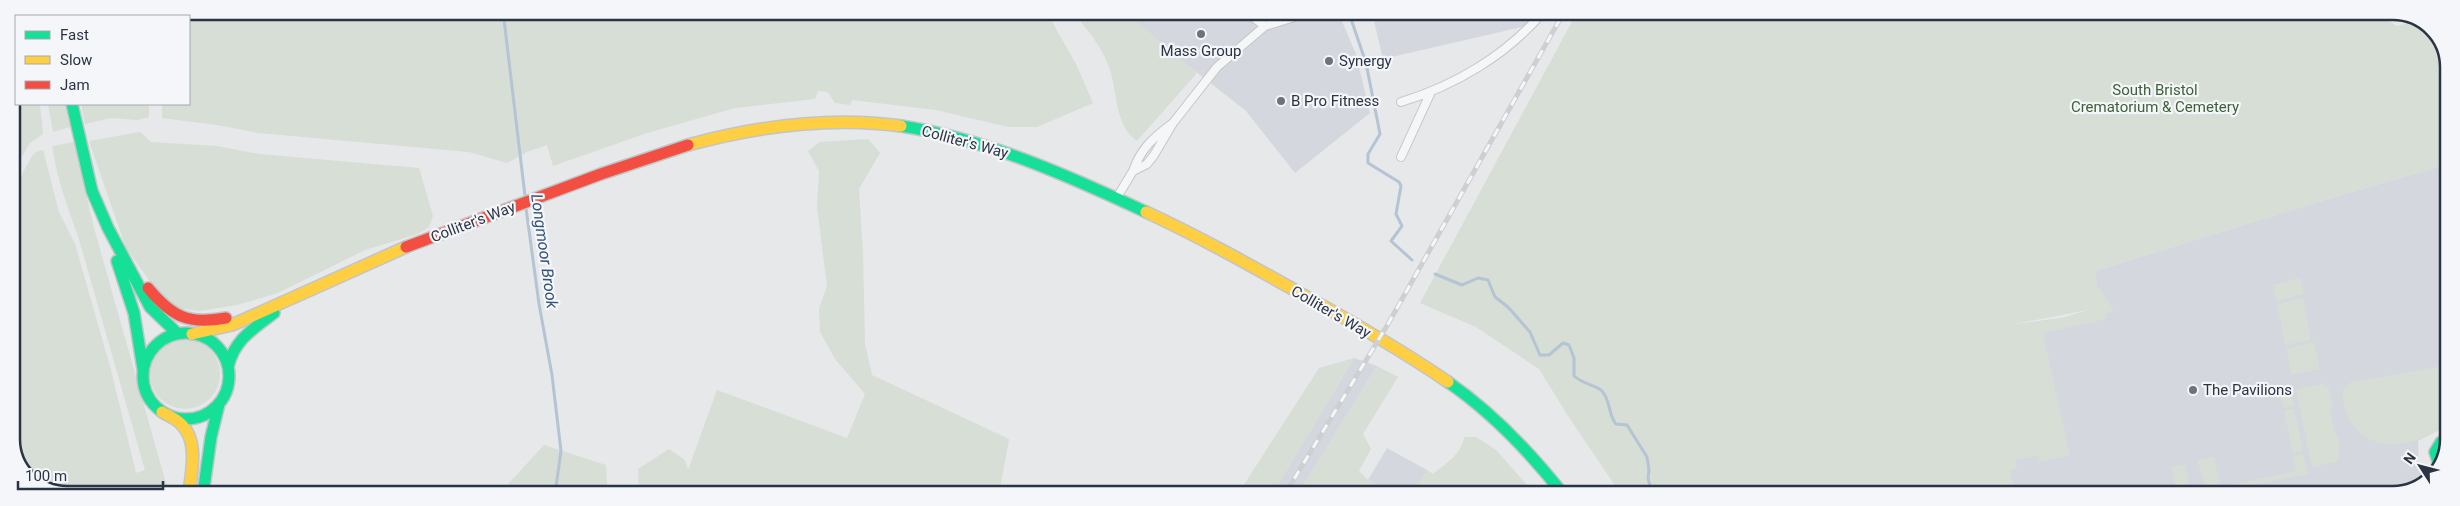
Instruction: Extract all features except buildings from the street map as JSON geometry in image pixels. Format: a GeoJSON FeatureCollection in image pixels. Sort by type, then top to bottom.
{"type":"FeatureCollection","features":[{"type":"Feature","properties":{"kind":"main road"},"geometry":{"type":"LineString","coordinates":[[72,105],[92,191],[108,228],[150,307],[178,334]]}},
{"type":"Feature","properties":{"kind":"main road","name":"Colliter's Way"},"geometry":{"type":"LineString","coordinates":[[192,334],[204,333],[232,325],[296,298],[394,252],[665,150],[718,135],[791,124],[852,122],[923,130],[965,139],[1000,150],[1116,199],[1212,243],[1328,309],[1460,390],[1528,452],[1556,486]]}},
{"type":"Feature","properties":{"kind":"main road"},"geometry":{"type":"LineString","coordinates":[[108,228],[157,300],[171,313],[189,321],[212,322],[296,298]]}},
{"type":"Feature","properties":{"kind":"main road"},"geometry":{"type":"LineString","coordinates":[[108,228],[134,314],[146,394],[162,412],[182,424],[188,434],[191,444],[189,486]]}},
{"type":"Feature","properties":{"kind":"main road","name":"Colliter's Way"},"geometry":{"type":"LineString","coordinates":[[228,367],[230,353],[242,337],[296,298]]}},
{"type":"Feature","properties":{"kind":"main road"},"geometry":{"type":"LineString","coordinates":[[143,371],[147,358],[154,347],[165,338],[178,334],[192,334],[205,338],[215,345],[223,355],[228,367],[229,380],[226,393],[219,404],[207,414],[192,419],[176,418],[162,412]]}},
{"type":"Feature","properties":{"kind":"main road"},"geometry":{"type":"LineString","coordinates":[[204,486],[211,437],[219,404]]}},
{"type":"Feature","properties":{"kind":"main road"},"geometry":{"type":"LineString","coordinates":[[2437,457],[2435,452],[2439,445]]}},
{"type":"Feature","properties":{"kind":"street"},"geometry":{"type":"LineString","coordinates":[[1257,20],[1265,26]]}},
{"type":"Feature","properties":{"kind":"street"},"geometry":{"type":"LineString","coordinates":[[1133,170],[1147,164],[1161,146],[1173,123],[1217,67],[1265,26],[1284,20]]}},
{"type":"Feature","properties":{"kind":"street"},"geometry":{"type":"LineString","coordinates":[[1401,102],[1430,94],[1505,49],[1537,20]]}},
{"type":"Feature","properties":{"kind":"street"},"geometry":{"type":"LineString","coordinates":[[1401,157],[1430,94]]}},
{"type":"Feature","properties":{"kind":"street"},"geometry":{"type":"LineString","coordinates":[[1116,199],[1143,148],[1151,139],[1173,123]]}},
{"type":"Feature","properties":{"kind":"shaded area"},"geometry":{"type":"Polygon","coordinates":[[[1134,20],[1341,20],[1356,54],[1370,113],[1295,173],[1246,111],[1134,20]]]}},
{"type":"Feature","properties":{"kind":"shaded area"},"geometry":{"type":"Polygon","coordinates":[[[1374,20],[1534,20],[1530,25],[1383,59],[1374,20]]]}},
{"type":"Feature","properties":{"kind":"shaded area"},"geometry":{"type":"Polygon","coordinates":[[[2440,166],[2440,429],[2418,441],[2419,467],[2426,472],[2417,480],[2408,484],[2393,486],[1986,486],[1949,362],[1989,328],[2062,318],[2099,308],[2095,271],[2440,166]]]}},
{"type":"Feature","properties":{"kind":"shaded area"},"geometry":{"type":"Polygon","coordinates":[[[1354,358],[1377,366],[1303,486],[1277,486],[1354,358]]]}},
{"type":"Feature","properties":{"kind":"shaded area"},"geometry":{"type":"Polygon","coordinates":[[[1387,448],[1427,470],[1418,486],[1379,486],[1368,480],[1387,448]]]}},
{"type":"Feature","properties":{"kind":"green space"},"geometry":{"type":"Polygon","coordinates":[[[190,20],[1051,20],[1076,64],[1093,103],[1037,127],[1008,127],[936,110],[852,100],[850,105],[835,103],[828,92],[818,91],[815,99],[735,108],[647,133],[553,166],[547,145],[527,152],[507,163],[469,152],[258,133],[217,125],[162,118],[162,105],[190,105],[190,20]]]}},
{"type":"Feature","properties":{"kind":"green space"},"geometry":{"type":"Polygon","coordinates":[[[1079,20],[1135,20],[1197,73],[1137,141],[1124,126],[1120,117],[1112,76],[1106,59],[1079,20]]]}},
{"type":"Feature","properties":{"kind":"green space","name":"South Bristol Crematorium & Cemetery"},"geometry":{"type":"Polygon","coordinates":[[[1573,20],[2388,20],[2397,26],[2409,23],[2417,26],[2432,41],[2438,55],[2440,64],[2440,166],[2095,271],[2097,288],[2100,288],[2114,311],[2105,314],[2106,319],[2043,333],[2070,455],[2040,462],[2038,455],[2016,459],[2017,468],[2010,470],[2014,486],[1615,486],[1539,369],[1476,327],[1420,303],[1573,20]],[[2088,310],[2009,325],[2062,318],[2088,310]]]}},
{"type":"Feature","properties":{"kind":"green space"},"geometry":{"type":"Polygon","coordinates":[[[20,105],[40,105],[43,134],[30,143],[20,160],[20,105]]]}},
{"type":"Feature","properties":{"kind":"green space"},"geometry":{"type":"Polygon","coordinates":[[[48,105],[65,105],[70,127],[53,132],[48,105]]]}},
{"type":"Feature","properties":{"kind":"green space"},"geometry":{"type":"Polygon","coordinates":[[[81,105],[149,105],[149,117],[138,120],[111,118],[85,124],[81,105]]]}},
{"type":"Feature","properties":{"kind":"green space"},"geometry":{"type":"Polygon","coordinates":[[[140,132],[151,142],[217,146],[259,154],[419,168],[433,216],[429,227],[418,234],[365,250],[278,293],[237,305],[200,311],[177,308],[159,294],[126,248],[89,141],[140,132]]]}},
{"type":"Feature","properties":{"kind":"green space"},"geometry":{"type":"Polygon","coordinates":[[[868,139],[880,153],[859,189],[863,253],[865,344],[872,375],[1009,439],[1000,486],[639,486],[638,469],[669,449],[685,460],[688,470],[717,390],[847,438],[865,394],[835,359],[820,332],[819,309],[827,286],[817,207],[819,171],[808,151],[820,142],[868,139]]]}},
{"type":"Feature","properties":{"kind":"green space"},"geometry":{"type":"Polygon","coordinates":[[[74,142],[94,228],[167,486],[58,485],[43,480],[26,463],[20,442],[20,178],[32,156],[36,152],[43,150],[59,212],[75,244],[111,370],[136,473],[145,470],[78,236],[63,192],[52,146],[74,142]]]}},
{"type":"Feature","properties":{"kind":"green space"},"geometry":{"type":"Polygon","coordinates":[[[2300,278],[2304,294],[2276,301],[2273,285],[2300,278]]]}},
{"type":"Feature","properties":{"kind":"green space"},"geometry":{"type":"Polygon","coordinates":[[[2303,298],[2311,340],[2285,345],[2277,304],[2303,298]]]}},
{"type":"Feature","properties":{"kind":"green space"},"geometry":{"type":"Polygon","coordinates":[[[185,339],[198,342],[210,349],[217,361],[220,374],[217,387],[210,399],[198,406],[185,409],[172,406],[160,399],[153,387],[150,374],[153,361],[160,349],[172,342],[185,339]]]}},
{"type":"Feature","properties":{"kind":"green space"},"geometry":{"type":"Polygon","coordinates":[[[2314,342],[2320,369],[2292,375],[2286,349],[2314,342]]]}},
{"type":"Feature","properties":{"kind":"green space"},"geometry":{"type":"Polygon","coordinates":[[[1354,358],[1277,486],[1243,486],[1319,368],[1354,358]]]}},
{"type":"Feature","properties":{"kind":"green space"},"geometry":{"type":"Polygon","coordinates":[[[1377,366],[1398,377],[1363,434],[1371,449],[1359,471],[1368,480],[1379,486],[1303,486],[1377,366]]]}},
{"type":"Feature","properties":{"kind":"green space"},"geometry":{"type":"Polygon","coordinates":[[[2440,366],[2440,429],[2414,441],[2397,444],[2381,443],[2367,438],[2355,427],[2346,412],[2342,391],[2351,382],[2440,366]]]}},
{"type":"Feature","properties":{"kind":"green space"},"geometry":{"type":"Polygon","coordinates":[[[2325,383],[2328,386],[2333,406],[2329,408],[2336,436],[2339,440],[2339,456],[2336,462],[2312,467],[2296,390],[2325,383]]]}},
{"type":"Feature","properties":{"kind":"green space"},"geometry":{"type":"Polygon","coordinates":[[[2290,391],[2294,406],[2283,408],[2280,393],[2290,391]]]}},
{"type":"Feature","properties":{"kind":"green space"},"geometry":{"type":"Polygon","coordinates":[[[2294,409],[2303,450],[2293,453],[2284,411],[2294,409]]]}},
{"type":"Feature","properties":{"kind":"green space"},"geometry":{"type":"Polygon","coordinates":[[[1464,437],[1476,437],[1496,450],[1528,486],[1418,486],[1427,470],[1433,474],[1457,453],[1464,437]]]}},
{"type":"Feature","properties":{"kind":"green space"},"geometry":{"type":"Polygon","coordinates":[[[544,445],[606,465],[606,486],[506,486],[544,445]]]}},
{"type":"Feature","properties":{"kind":"green space"},"geometry":{"type":"Polygon","coordinates":[[[2303,454],[2308,474],[2248,486],[2226,486],[2296,471],[2293,456],[2303,454]]]}},
{"type":"Feature","properties":{"kind":"green space"},"geometry":{"type":"Polygon","coordinates":[[[2214,457],[2221,486],[2205,486],[2197,460],[2214,457]]]}},
{"type":"Feature","properties":{"kind":"green space"},"geometry":{"type":"Polygon","coordinates":[[[2185,464],[2189,482],[2188,486],[2176,486],[2171,467],[2185,464]]]}},
{"type":"Feature","properties":{"kind":"waterway","name":"Longmoor Brook"},"geometry":{"type":"LineString","coordinates":[[504,20],[525,196]]}},
{"type":"Feature","properties":{"kind":"waterway"},"geometry":{"type":"LineString","coordinates":[[1351,20],[1366,63],[1380,134],[1368,154],[1368,163],[1399,182],[1401,186],[1396,214],[1402,226],[1391,241],[1412,260]]}},
{"type":"Feature","properties":{"kind":"waterway","name":"Longmoor Brook"},"geometry":{"type":"LineString","coordinates":[[526,208],[539,304],[552,375],[561,451],[556,486]]}},
{"type":"Feature","properties":{"kind":"waterway"},"geometry":{"type":"LineString","coordinates":[[1435,274],[1462,285],[1478,278],[1488,280],[1495,297],[1508,307],[1530,332],[1540,355],[1549,355],[1563,343],[1569,345],[1574,358],[1574,376],[1602,391],[1607,399],[1613,420],[1616,424],[1627,425],[1647,457],[1650,486]]}},
{"type":"Feature","properties":{"kind":"railway"},"geometry":{"type":"LineString","coordinates":[[1290,486],[1388,324],[1559,20]]}},
{"type":"Feature","properties":{"kind":"traffic: fast"},"geometry":{"type":"LineString","coordinates":[[72,105],[92,191],[108,228],[150,307],[178,334]]}},
{"type":"Feature","properties":{"kind":"traffic: fast"},"geometry":{"type":"LineString","coordinates":[[901,126],[933,132],[996,149],[1057,172],[1146,212]]}},
{"type":"Feature","properties":{"kind":"traffic: fast"},"geometry":{"type":"LineString","coordinates":[[117,261],[134,313],[143,369]]}},
{"type":"Feature","properties":{"kind":"traffic: fast"},"geometry":{"type":"LineString","coordinates":[[228,367],[235,349],[245,336],[274,313]]}},
{"type":"Feature","properties":{"kind":"traffic: fast"},"geometry":{"type":"LineString","coordinates":[[186,333],[202,336],[210,340],[222,352],[226,360],[229,376],[226,392],[222,400],[210,412],[202,416],[186,419],[170,416],[162,412],[150,400],[146,392],[143,376],[146,360],[150,352],[162,340],[170,336],[186,333]]}},
{"type":"Feature","properties":{"kind":"traffic: fast"},"geometry":{"type":"LineString","coordinates":[[1448,382],[1510,433],[1556,486]]}},
{"type":"Feature","properties":{"kind":"traffic: fast"},"geometry":{"type":"LineString","coordinates":[[204,486],[211,437],[219,404]]}},
{"type":"Feature","properties":{"kind":"traffic: fast"},"geometry":{"type":"LineString","coordinates":[[2437,457],[2435,452],[2439,445]]}},
{"type":"Feature","properties":{"kind":"traffic: slow"},"geometry":{"type":"LineString","coordinates":[[688,145],[714,138],[794,125],[847,122],[901,126]]}},
{"type":"Feature","properties":{"kind":"traffic: slow"},"geometry":{"type":"LineString","coordinates":[[1146,212],[1223,250],[1336,313],[1393,346],[1448,382]]}},
{"type":"Feature","properties":{"kind":"traffic: slow"},"geometry":{"type":"LineString","coordinates":[[192,334],[232,325],[406,247]]}},
{"type":"Feature","properties":{"kind":"traffic: slow"},"geometry":{"type":"LineString","coordinates":[[162,412],[180,423],[191,440],[193,458],[190,486]]}},
{"type":"Feature","properties":{"kind":"traffic: jam"},"geometry":{"type":"LineString","coordinates":[[406,247],[601,174],[688,145]]}},
{"type":"Feature","properties":{"kind":"traffic: jam"},"geometry":{"type":"LineString","coordinates":[[148,288],[165,306],[182,316],[202,320],[226,318]]}},
{"type":"Feature","properties":{"kind":"place","name":"Mass Group"},"geometry":{"type":"Point","coordinates":[1201,34]}},
{"type":"Feature","properties":{"kind":"place","name":"Synergy"},"geometry":{"type":"Point","coordinates":[1329,61]}},
{"type":"Feature","properties":{"kind":"place","name":"B Pro Fitness"},"geometry":{"type":"Point","coordinates":[1281,101]}},
{"type":"Feature","properties":{"kind":"place","name":"The Pavilions"},"geometry":{"type":"Point","coordinates":[2193,390]}}]}
